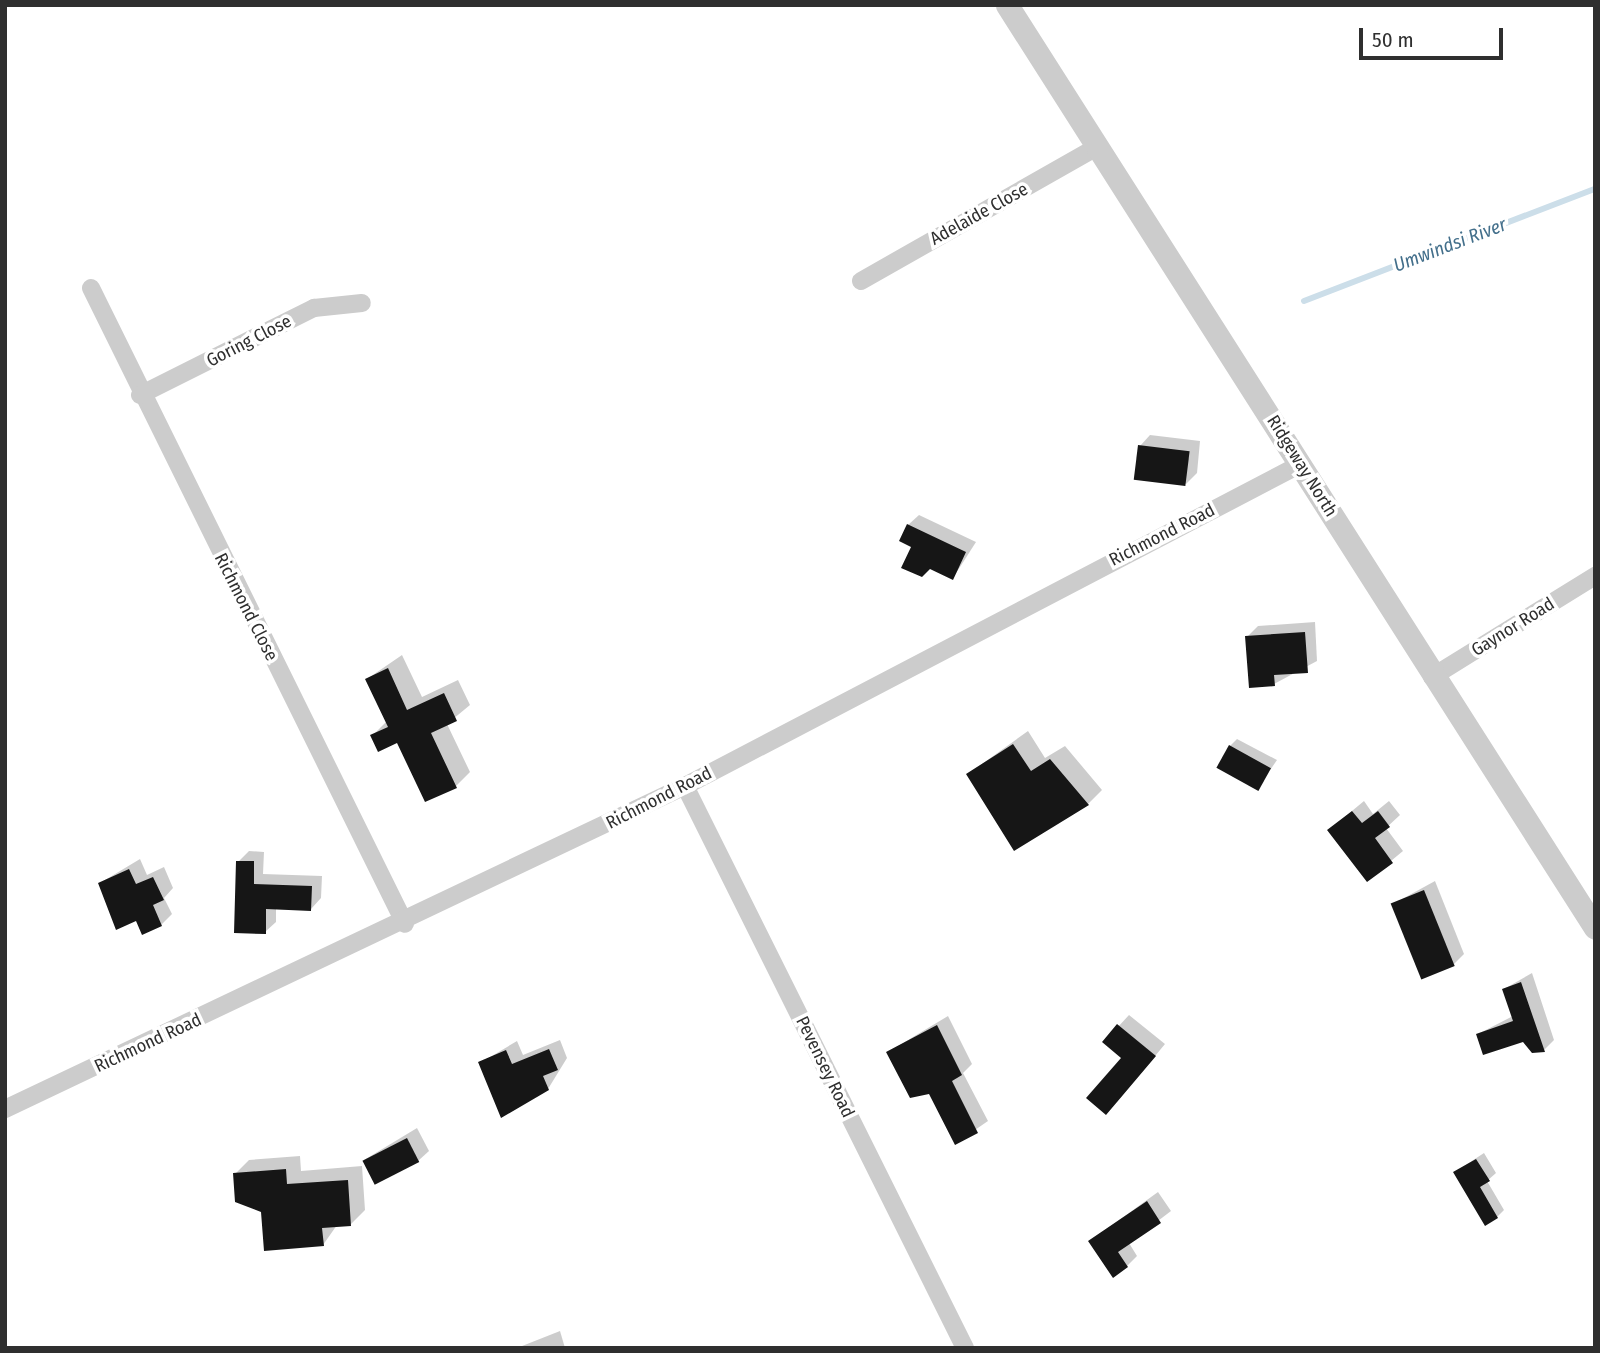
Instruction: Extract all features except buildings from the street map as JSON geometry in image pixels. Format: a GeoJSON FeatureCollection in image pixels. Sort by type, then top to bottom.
{"type":"FeatureCollection","features":[{"type":"Feature","properties":{"kind":"street","name":"Ridgeway North"},"geometry":{"type":"LineString","coordinates":[[1012,7],[1097,147],[1301,464],[1432,677],[1595,928]]}},
{"type":"Feature","properties":{"kind":"street","name":"Adelaide Close"},"geometry":{"type":"LineString","coordinates":[[861,281],[1097,147]]}},
{"type":"Feature","properties":{"kind":"street","name":"Richmond Close"},"geometry":{"type":"LineString","coordinates":[[90,288],[140,395],[405,924]]}},
{"type":"Feature","properties":{"kind":"street","name":"Goring Close"},"geometry":{"type":"LineString","coordinates":[[140,395],[314,308],[362,303]]}},
{"type":"Feature","properties":{"kind":"street","name":"Richmond Road"},"geometry":{"type":"LineString","coordinates":[[5,1109],[405,924],[685,786],[1301,464]]}},
{"type":"Feature","properties":{"kind":"street","name":"Gaynor Road"},"geometry":{"type":"LineString","coordinates":[[1432,677],[1595,576]]}},
{"type":"Feature","properties":{"kind":"street","name":"Pevensey Road"},"geometry":{"type":"LineString","coordinates":[[685,786],[965,1348]]}},
{"type":"Feature","properties":{"kind":"waterway","name":"Umwindsi River"},"geometry":{"type":"LineString","coordinates":[[1304,301],[1595,189]]}}]}
